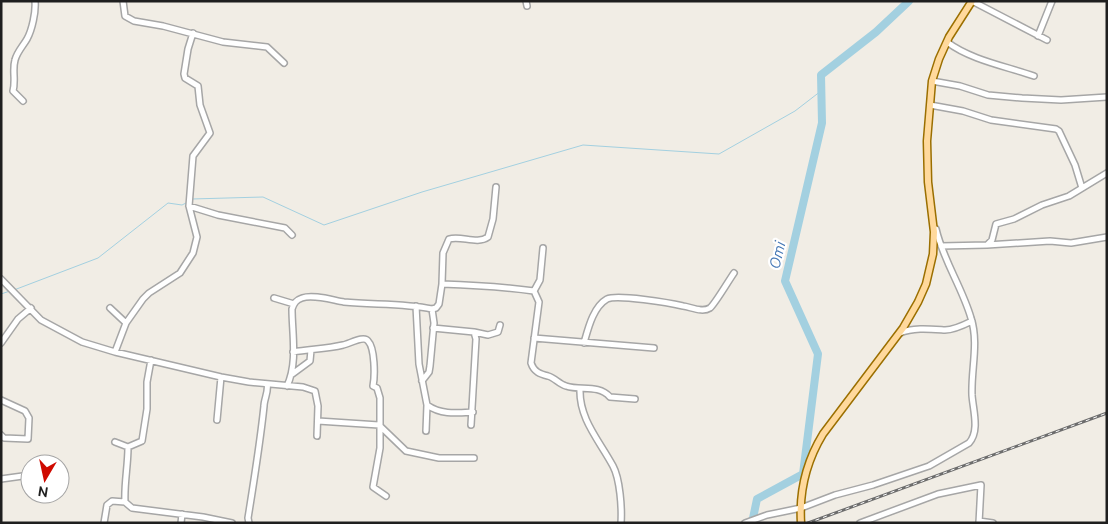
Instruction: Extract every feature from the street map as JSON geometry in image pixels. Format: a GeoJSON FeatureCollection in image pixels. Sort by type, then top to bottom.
{"type":"FeatureCollection","features":[{"type":"Feature","properties":{"kind":"main road"},"geometry":{"type":"LineString","coordinates":[[801,523],[805,476],[818,442],[900,333],[918,302],[927,279],[933,254],[934,221],[928,182],[926,141],[932,82],[939,59],[947,42],[972,1]]}},
{"type":"Feature","properties":{"kind":"street"},"geometry":{"type":"LineString","coordinates":[[23,101],[14,91],[14,64],[17,54],[28,38],[32,26],[35,1]]}},
{"type":"Feature","properties":{"kind":"street"},"geometry":{"type":"LineString","coordinates":[[123,1],[124,12],[128,19],[193,33],[222,42],[267,47],[284,63]]}},
{"type":"Feature","properties":{"kind":"street"},"geometry":{"type":"LineString","coordinates":[[972,1],[1047,40]]}},
{"type":"Feature","properties":{"kind":"street"},"geometry":{"type":"LineString","coordinates":[[1038,36],[1052,1]]}},
{"type":"Feature","properties":{"kind":"street"},"geometry":{"type":"LineString","coordinates":[[115,352],[126,323],[143,299],[180,272],[193,253],[197,237],[189,206],[193,156],[210,133],[200,105],[198,86],[185,78],[184,74],[193,33]]}},
{"type":"Feature","properties":{"kind":"street"},"geometry":{"type":"LineString","coordinates":[[947,42],[965,52],[1009,69],[1034,76]]}},
{"type":"Feature","properties":{"kind":"street"},"geometry":{"type":"LineString","coordinates":[[932,82],[960,86],[988,95],[1022,98],[1060,100],[1107,97]]}},
{"type":"Feature","properties":{"kind":"street"},"geometry":{"type":"LineString","coordinates":[[930,105],[962,111],[991,120],[1056,129],[1059,131],[1075,166],[1082,188]]}},
{"type":"Feature","properties":{"kind":"street"},"geometry":{"type":"LineString","coordinates":[[987,245],[992,240],[996,224],[1014,220],[1042,205],[1069,196],[1107,173]]}},
{"type":"Feature","properties":{"kind":"street"},"geometry":{"type":"LineString","coordinates":[[287,386],[291,375],[293,352],[292,319],[294,304],[300,298],[307,297],[370,304],[436,308],[439,304],[442,284],[444,253],[449,239],[483,240],[488,237],[493,219],[496,187]]}},
{"type":"Feature","properties":{"kind":"street"},"geometry":{"type":"LineString","coordinates":[[189,206],[218,215],[285,228],[292,235]]}},
{"type":"Feature","properties":{"kind":"street"},"geometry":{"type":"LineString","coordinates":[[744,523],[801,508],[835,495],[873,485],[929,466],[969,443],[974,438],[976,432],[972,394],[975,342],[972,321],[962,292],[946,261],[934,221]]}},
{"type":"Feature","properties":{"kind":"street"},"geometry":{"type":"LineString","coordinates":[[941,246],[1050,241],[1071,243],[1107,237]]}},
{"type":"Feature","properties":{"kind":"street"},"geometry":{"type":"LineString","coordinates":[[543,248],[540,280],[534,291],[538,302],[532,350],[533,368],[564,385],[580,389],[599,389],[605,391],[610,397],[635,399]]}},
{"type":"Feature","properties":{"kind":"street"},"geometry":{"type":"LineString","coordinates":[[584,343],[594,315],[605,300],[612,297],[637,299],[685,306],[698,310],[706,309],[710,308],[714,303],[734,273]]}},
{"type":"Feature","properties":{"kind":"street"},"geometry":{"type":"LineString","coordinates":[[1,279],[42,320],[82,342],[115,352],[221,377],[308,388],[315,391],[318,406],[318,436]]}},
{"type":"Feature","properties":{"kind":"street"},"geometry":{"type":"LineString","coordinates":[[442,284],[503,286],[534,291]]}},
{"type":"Feature","properties":{"kind":"street"},"geometry":{"type":"LineString","coordinates":[[274,298],[294,304]]}},
{"type":"Feature","properties":{"kind":"street"},"geometry":{"type":"LineString","coordinates":[[416,306],[419,364],[427,405],[426,431]]}},
{"type":"Feature","properties":{"kind":"street"},"geometry":{"type":"LineString","coordinates":[[1,343],[18,319],[31,308]]}},
{"type":"Feature","properties":{"kind":"street"},"geometry":{"type":"LineString","coordinates":[[110,308],[126,323]]}},
{"type":"Feature","properties":{"kind":"street"},"geometry":{"type":"LineString","coordinates":[[422,380],[430,366],[434,315],[432,309]]}},
{"type":"Feature","properties":{"kind":"street"},"geometry":{"type":"LineString","coordinates":[[900,333],[909,329],[946,330],[963,326],[972,321]]}},
{"type":"Feature","properties":{"kind":"street"},"geometry":{"type":"LineString","coordinates":[[433,328],[488,335],[498,332],[500,325]]}},
{"type":"Feature","properties":{"kind":"street"},"geometry":{"type":"LineString","coordinates":[[471,425],[476,339],[474,332]]}},
{"type":"Feature","properties":{"kind":"street"},"geometry":{"type":"LineString","coordinates":[[534,338],[654,348]]}},
{"type":"Feature","properties":{"kind":"street"},"geometry":{"type":"LineString","coordinates":[[293,352],[342,346],[360,339],[367,339],[369,341],[373,358],[373,386],[377,388],[380,398],[380,448],[374,487],[386,496]]}},
{"type":"Feature","properties":{"kind":"street"},"geometry":{"type":"LineString","coordinates":[[291,375],[310,360],[311,350]]}},
{"type":"Feature","properties":{"kind":"street"},"geometry":{"type":"LineString","coordinates":[[115,442],[128,447],[142,441],[148,409],[147,382],[151,360]]}},
{"type":"Feature","properties":{"kind":"street"},"geometry":{"type":"LineString","coordinates":[[217,420],[221,377]]}},
{"type":"Feature","properties":{"kind":"street"},"geometry":{"type":"LineString","coordinates":[[247,521],[262,436],[267,384]]}},
{"type":"Feature","properties":{"kind":"street"},"geometry":{"type":"LineString","coordinates":[[580,389],[580,402],[583,413],[613,466],[617,478],[621,523]]}},
{"type":"Feature","properties":{"kind":"street"},"geometry":{"type":"LineString","coordinates":[[1,400],[25,411],[29,418],[28,439],[4,438],[1,435],[1,428]]}},
{"type":"Feature","properties":{"kind":"street"},"geometry":{"type":"LineString","coordinates":[[427,405],[448,413],[473,412]]}},
{"type":"Feature","properties":{"kind":"street"},"geometry":{"type":"LineString","coordinates":[[318,422],[379,425],[406,451],[439,458],[474,458]]}},
{"type":"Feature","properties":{"kind":"street"},"geometry":{"type":"LineString","coordinates":[[125,502],[128,447]]}},
{"type":"Feature","properties":{"kind":"street"},"geometry":{"type":"LineString","coordinates":[[1,479],[20,476]]}},
{"type":"Feature","properties":{"kind":"street"},"geometry":{"type":"LineString","coordinates":[[860,523],[938,494],[981,485],[979,522],[993,523]]}},
{"type":"Feature","properties":{"kind":"street"},"geometry":{"type":"LineString","coordinates":[[104,523],[107,505],[112,501],[125,502],[132,508],[232,523]]}},
{"type":"Feature","properties":{"kind":"street"},"geometry":{"type":"LineString","coordinates":[[181,523],[182,514]]}},
{"type":"Feature","properties":{"kind":"waterway","name":"Omi"},"geometry":{"type":"LineString","coordinates":[[752,523],[757,499],[803,474],[818,354],[785,281],[822,123],[821,75],[876,32],[909,1]]}},
{"type":"Feature","properties":{"kind":"waterway"},"geometry":{"type":"LineString","coordinates":[[192,199],[263,197],[324,225],[422,192],[583,145],[719,154],[795,111],[821,91]]}},
{"type":"Feature","properties":{"kind":"waterway"},"geometry":{"type":"LineString","coordinates":[[14,290],[98,258],[168,203],[182,205],[186,203]]}},
{"type":"Feature","properties":{"kind":"waterway"},"geometry":{"type":"LineString","coordinates":[[1,294],[10,291]]}},
{"type":"Feature","properties":{"kind":"railway"},"geometry":{"type":"LineString","coordinates":[[808,523],[1107,413]]}}]}
